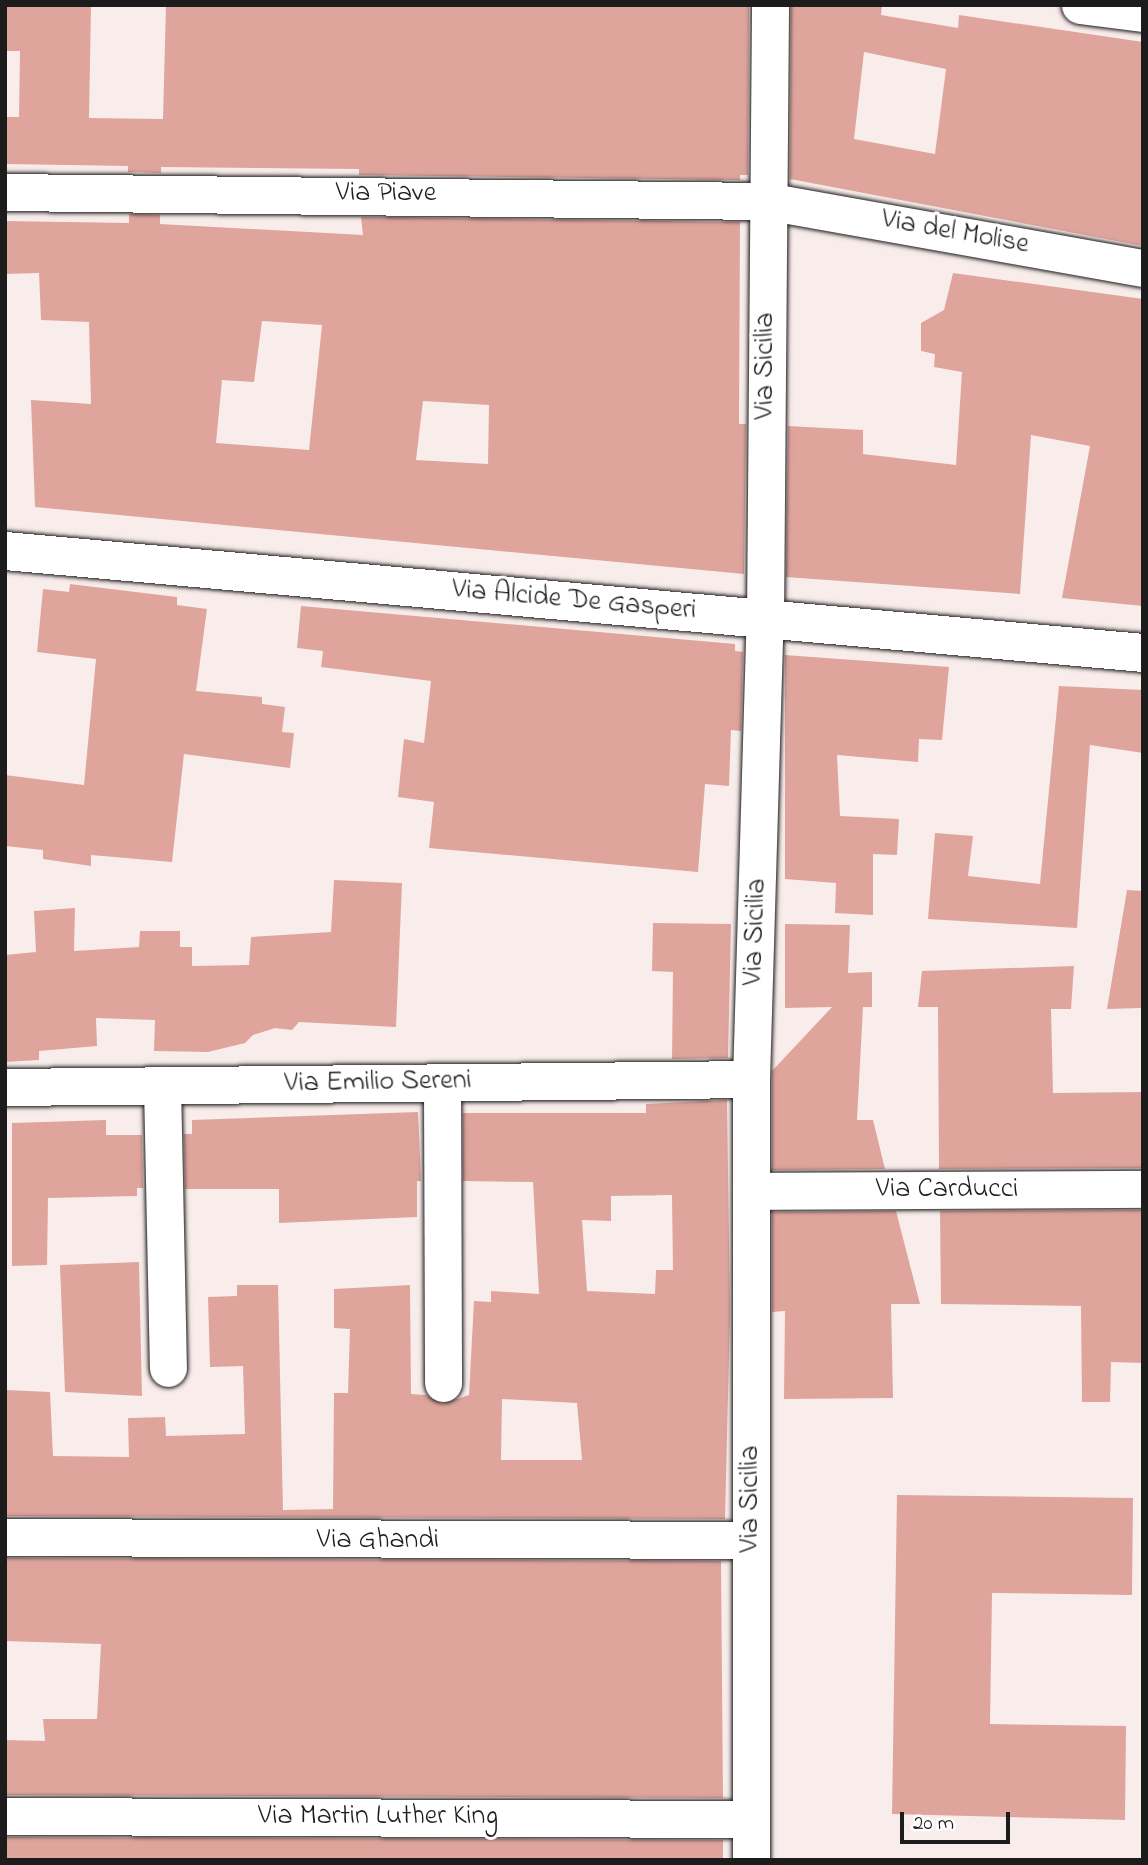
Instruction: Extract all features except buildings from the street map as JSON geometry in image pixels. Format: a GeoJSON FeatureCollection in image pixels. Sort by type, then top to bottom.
{"type":"FeatureCollection","features":[{"type":"Feature","properties":{"kind":"street","name":"Via Sicilia"},"geometry":{"type":"LineString","coordinates":[[751,1860],[751,1079],[765,619],[766,201],[770,5]]}},
{"type":"Feature","properties":{"kind":"street"},"geometry":{"type":"LineString","coordinates":[[1080,5],[1143,13]]}},
{"type":"Feature","properties":{"kind":"street","name":"Via Piave"},"geometry":{"type":"LineString","coordinates":[[5,192],[766,201]]}},
{"type":"Feature","properties":{"kind":"street","name":"Via del Molise"},"geometry":{"type":"LineString","coordinates":[[766,201],[1143,268]]}},
{"type":"Feature","properties":{"kind":"street","name":"Via Alcide De Gasperi"},"geometry":{"type":"LineString","coordinates":[[5,551],[1143,653]]}},
{"type":"Feature","properties":{"kind":"street","name":"Via Emilio Sereni"},"geometry":{"type":"LineString","coordinates":[[5,1087],[751,1079]]}},
{"type":"Feature","properties":{"kind":"street"},"geometry":{"type":"LineString","coordinates":[[442,1082],[443,1383]]}},
{"type":"Feature","properties":{"kind":"street"},"geometry":{"type":"LineString","coordinates":[[162,1085],[168,1368]]}},
{"type":"Feature","properties":{"kind":"street","name":"Via Carducci"},"geometry":{"type":"LineString","coordinates":[[751,1191],[1143,1189]]}},
{"type":"Feature","properties":{"kind":"street","name":"Via Ghandi"},"geometry":{"type":"LineString","coordinates":[[5,1536],[751,1539]]}},
{"type":"Feature","properties":{"kind":"street","name":"Via Martin Luther King"},"geometry":{"type":"LineString","coordinates":[[5,1816],[751,1819]]}}]}
